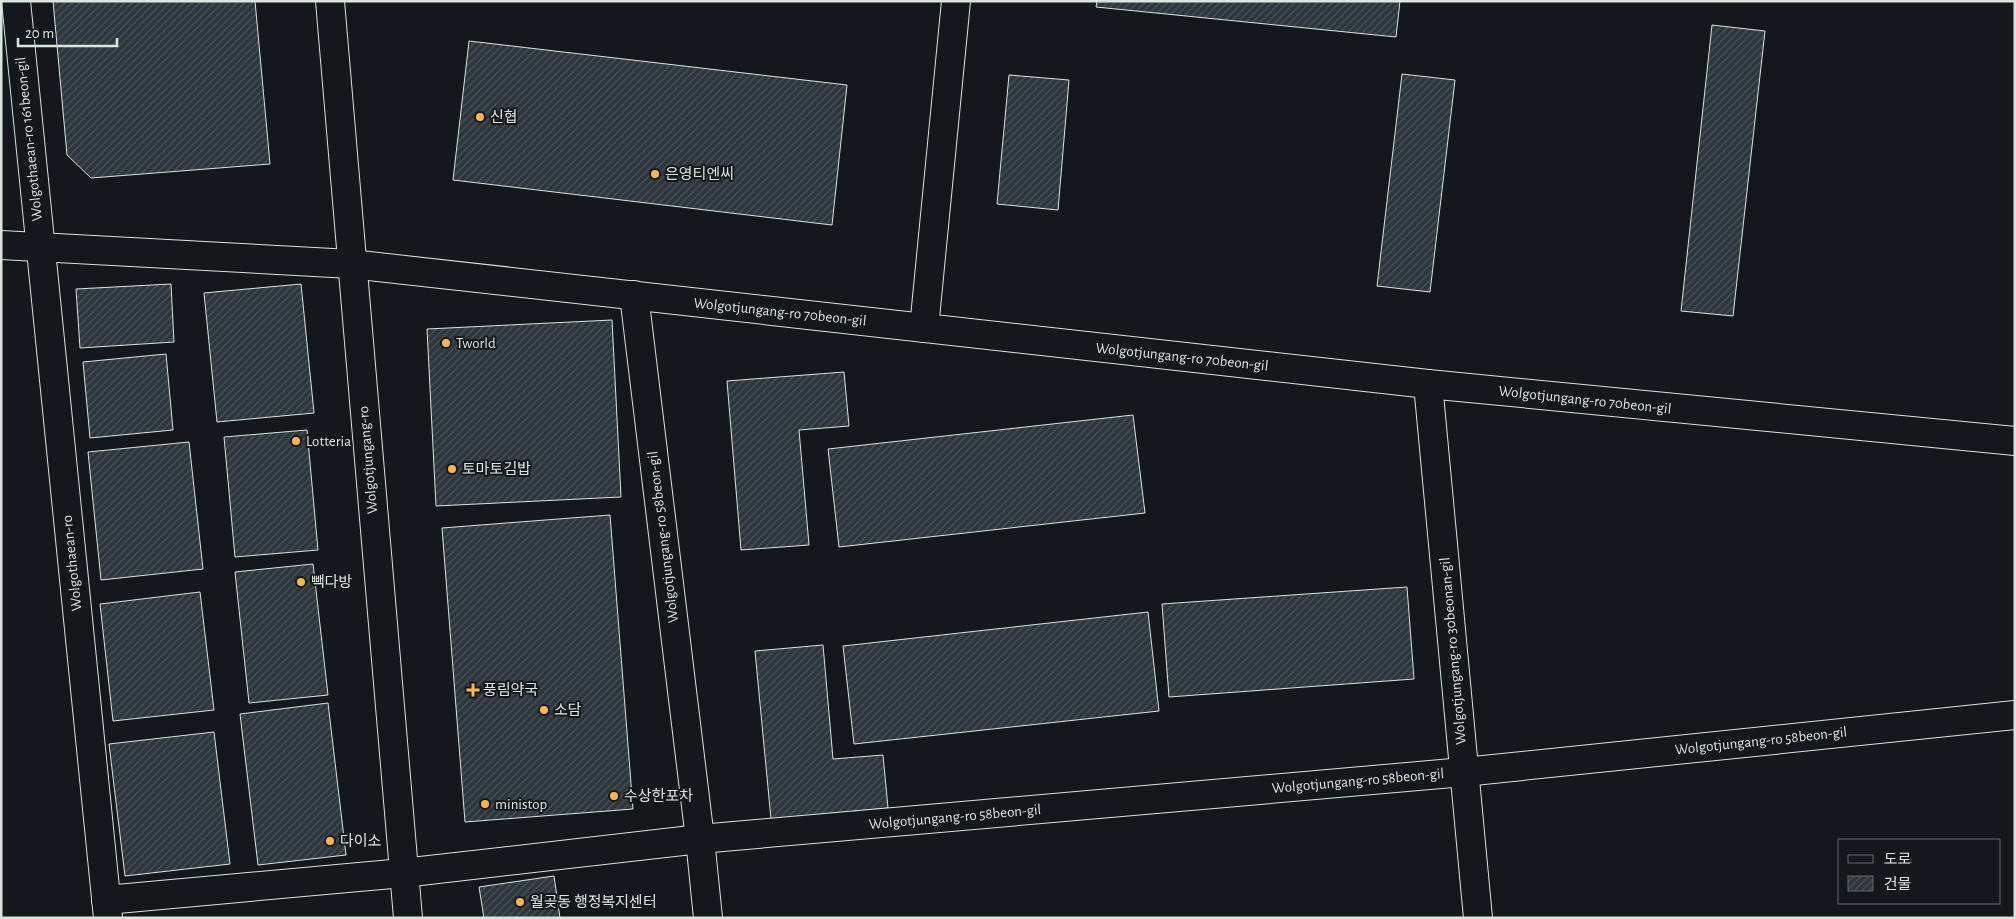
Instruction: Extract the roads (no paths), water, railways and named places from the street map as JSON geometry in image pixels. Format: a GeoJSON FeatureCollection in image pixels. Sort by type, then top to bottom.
{"type":"FeatureCollection","features":[{"type":"Feature","properties":{"kind":"street","name":"Wolgothaean-ro 161beon-gil"},"geometry":{"type":"LineString","coordinates":[[16,1],[40,247]]}},
{"type":"Feature","properties":{"kind":"street","name":"Wolgotjungang-ro"},"geometry":{"type":"LineString","coordinates":[[330,1],[408,918]]}},
{"type":"Feature","properties":{"kind":"street"},"geometry":{"type":"LineString","coordinates":[[924,328],[956,1]]}},
{"type":"Feature","properties":{"kind":"street"},"geometry":{"type":"LineString","coordinates":[[1,245],[40,247]]}},
{"type":"Feature","properties":{"kind":"street","name":"Wolgotjungang-ro 70beon-gil"},"geometry":{"type":"LineString","coordinates":[[40,247],[351,264],[1428,384],[2015,441]]}},
{"type":"Feature","properties":{"kind":"street","name":"Wolgothaean-ro"},"geometry":{"type":"LineString","coordinates":[[40,247],[107,909]]}},
{"type":"Feature","properties":{"kind":"street","name":"Wolgotjungang-ro 58beon-gil"},"geometry":{"type":"LineString","coordinates":[[634,296],[708,918]]}},
{"type":"Feature","properties":{"kind":"street","name":"Wolgotjungang-ro 30beonan-gil"},"geometry":{"type":"LineString","coordinates":[[1428,384],[1478,918]]}},
{"type":"Feature","properties":{"kind":"street","name":"Wolgotjungang-ro 58beon-gil"},"geometry":{"type":"LineString","coordinates":[[107,909],[700,839],[1464,772],[2015,715]]}},
{"type":"Feature","properties":{"kind":"place","name":"신협"},"geometry":{"type":"Point","coordinates":[480,117]}},
{"type":"Feature","properties":{"kind":"place","name":"은영티엔씨"},"geometry":{"type":"Point","coordinates":[655,174]}},
{"type":"Feature","properties":{"kind":"place","name":"Tworld"},"geometry":{"type":"Point","coordinates":[446,343]}},
{"type":"Feature","properties":{"kind":"place","name":"Lotteria"},"geometry":{"type":"Point","coordinates":[296,441]}},
{"type":"Feature","properties":{"kind":"place","name":"토마토김밥"},"geometry":{"type":"Point","coordinates":[452,469]}},
{"type":"Feature","properties":{"kind":"place","name":"빽다방"},"geometry":{"type":"Point","coordinates":[301,582]}},
{"type":"Feature","properties":{"kind":"place","name":"풍림약국"},"geometry":{"type":"Point","coordinates":[473,690]}},
{"type":"Feature","properties":{"kind":"place","name":"소담"},"geometry":{"type":"Point","coordinates":[544,710]}},
{"type":"Feature","properties":{"kind":"place","name":"수상한포차"},"geometry":{"type":"Point","coordinates":[614,796]}},
{"type":"Feature","properties":{"kind":"place","name":"ministop"},"geometry":{"type":"Point","coordinates":[485,804]}},
{"type":"Feature","properties":{"kind":"place","name":"다이소"},"geometry":{"type":"Point","coordinates":[330,841]}},
{"type":"Feature","properties":{"kind":"place","name":"월곶동 행정복지센터"},"geometry":{"type":"Point","coordinates":[520,902]}}]}
